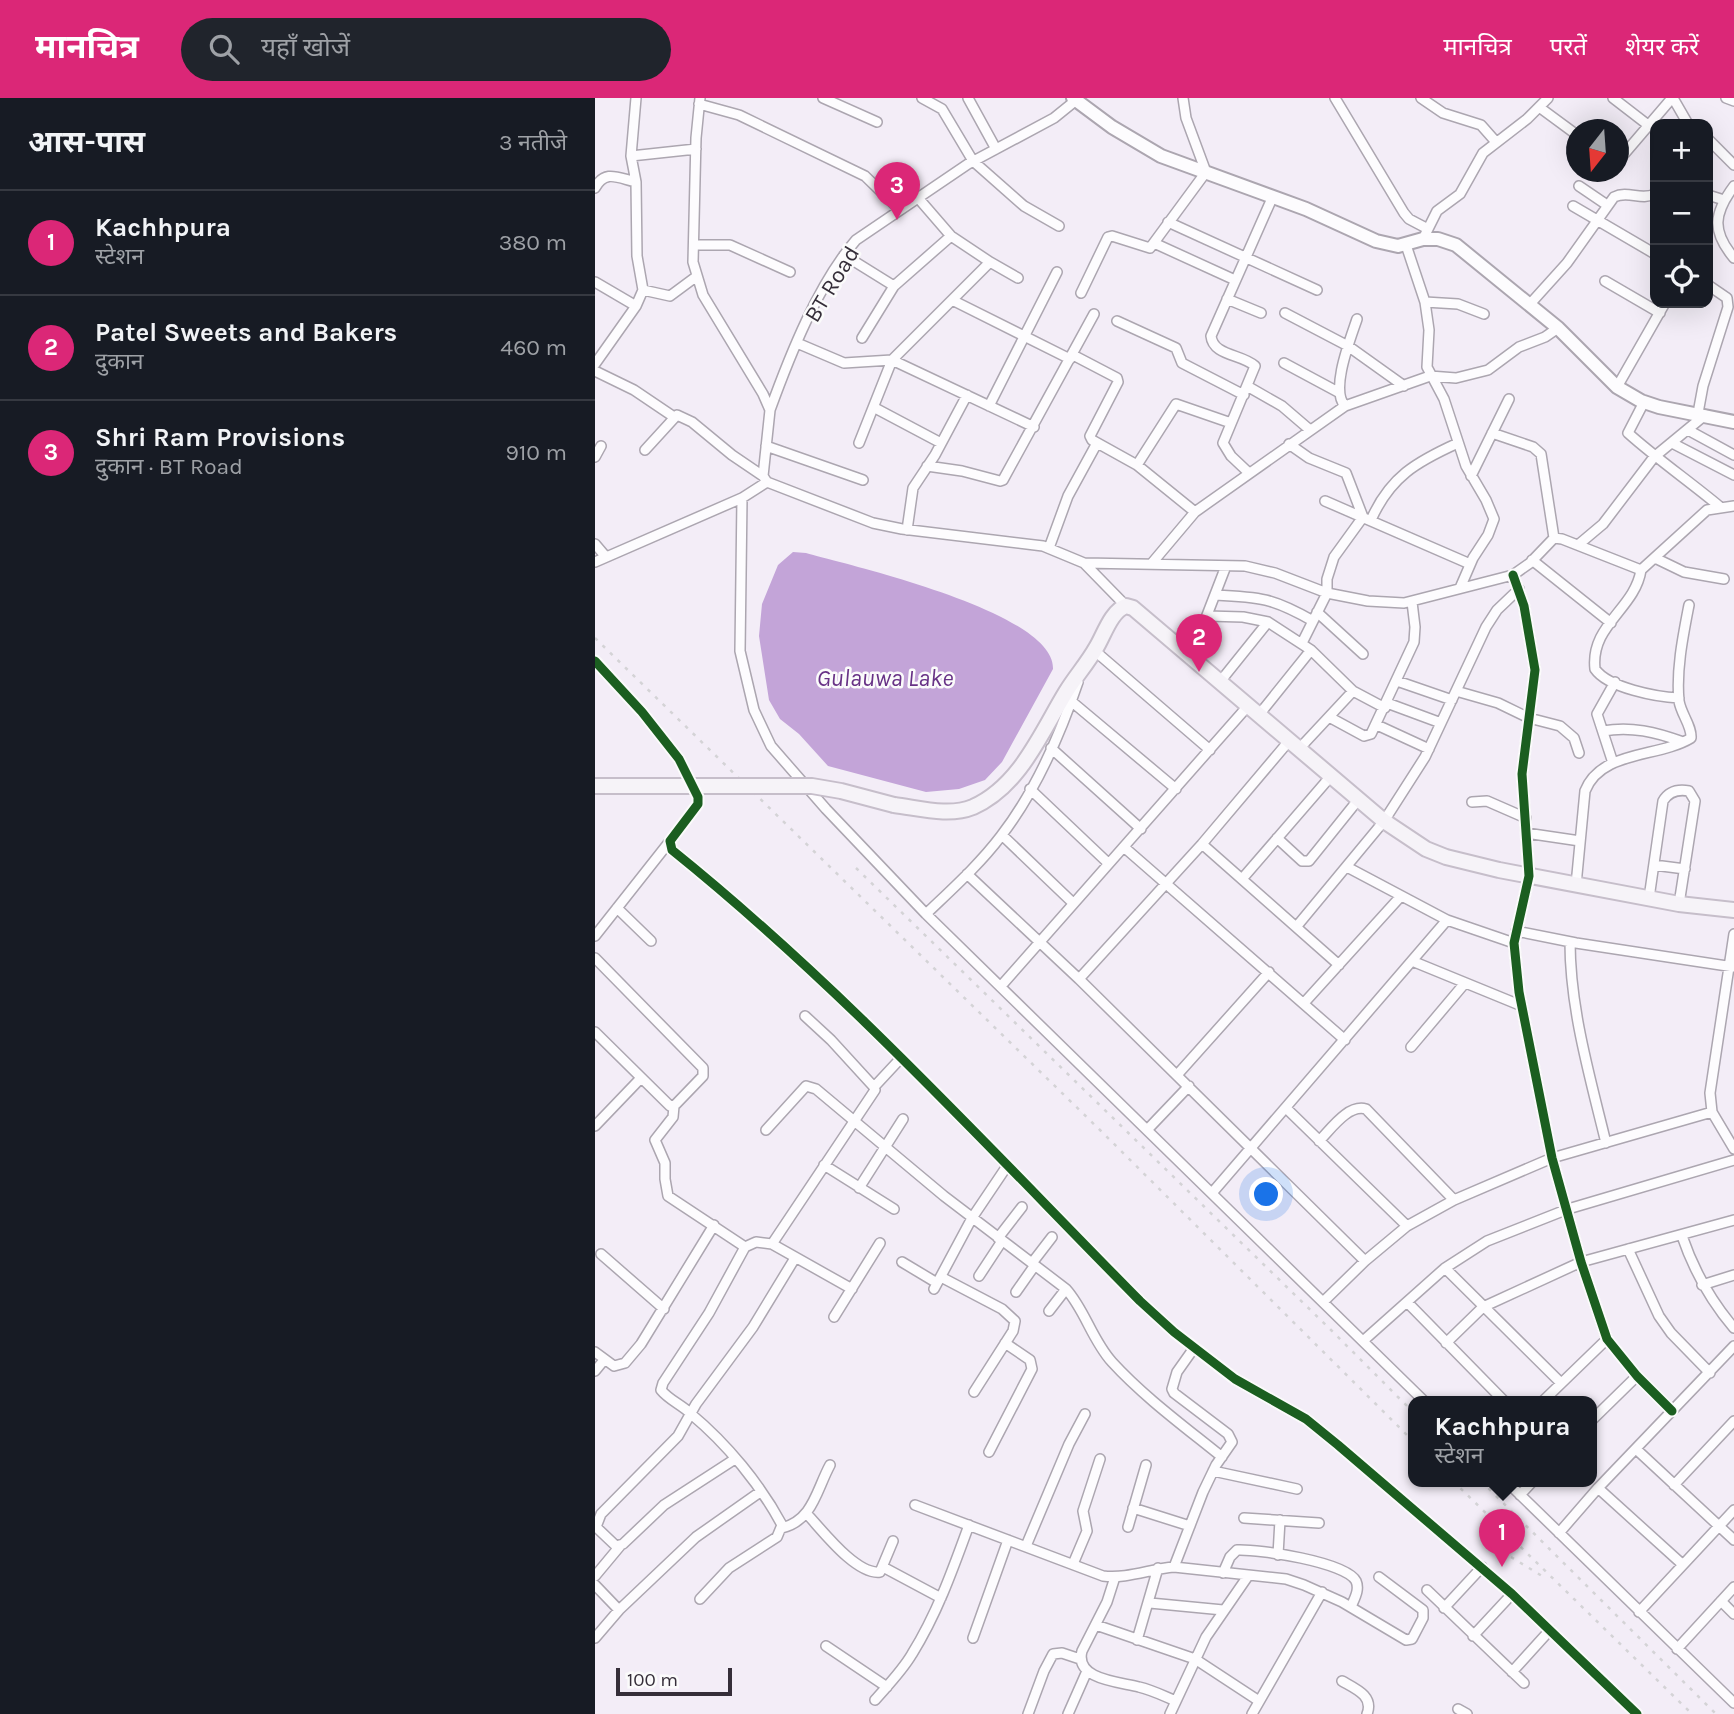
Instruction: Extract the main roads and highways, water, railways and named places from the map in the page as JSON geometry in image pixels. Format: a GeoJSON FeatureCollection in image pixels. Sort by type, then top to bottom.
{"type":"FeatureCollection","features":[{"type":"Feature","properties":{"kind":"main road"},"geometry":{"type":"LineString","coordinates":[[595,786],[812,786],[841,790],[894,805],[941,812],[972,807],[1007,783],[1023,765],[1117,611],[1126,606],[1133,608],[1358,800],[1426,849],[1446,857],[1529,876],[1679,904],[1734,910]]}},
{"type":"Feature","properties":{"kind":"water","name":"Gulauwa Lake"},"geometry":{"type":"Polygon","coordinates":[[[793,552],[806,553],[905,580],[947,594],[1022,629],[1045,648],[1053,669],[1002,762],[985,780],[959,789],[926,792],[828,766],[799,734],[780,719],[769,700],[759,636],[762,604],[778,565],[793,552]]]}},
{"type":"Feature","properties":{"kind":"railway"},"geometry":{"type":"LineString","coordinates":[[595,638],[1100,1130],[1408,1436]]}},
{"type":"Feature","properties":{"kind":"railway"},"geometry":{"type":"LineString","coordinates":[[856,868],[1408,1407]]}},
{"type":"Feature","properties":{"kind":"railway"},"geometry":{"type":"LineString","coordinates":[[1459,1487],[1692,1714]]}},
{"type":"Feature","properties":{"kind":"railway"},"geometry":{"type":"LineString","coordinates":[[1487,1487],[1716,1714]]}},
{"type":"Feature","properties":{"kind":"railway"},"geometry":{"type":"LineString","coordinates":[[1511,1557],[1542,1576]]}},
{"type":"Feature","properties":{"kind":"place","name":"Shri Ram Provisions"},"geometry":{"type":"Point","coordinates":[897,220]}},
{"type":"Feature","properties":{"kind":"place","name":"Patel Sweets and Bakers"},"geometry":{"type":"Point","coordinates":[1199,672]}},
{"type":"Feature","properties":{"kind":"place","name":"Kachhpura"},"geometry":{"type":"Point","coordinates":[1502,1567]}}]}
